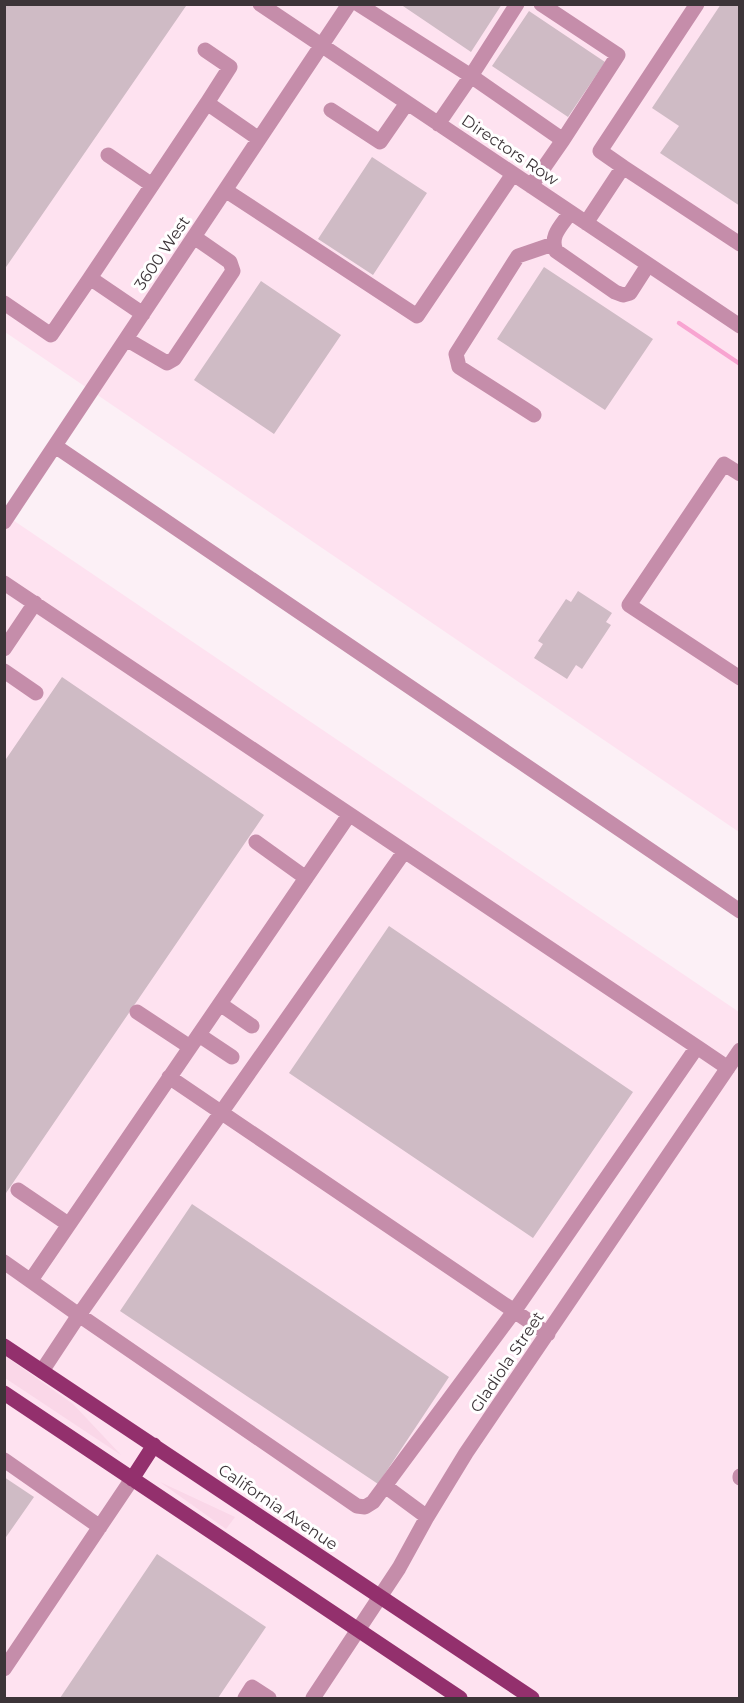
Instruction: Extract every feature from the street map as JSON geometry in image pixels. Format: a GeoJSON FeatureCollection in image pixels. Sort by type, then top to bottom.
{"type":"FeatureCollection","features":[{"type":"Feature","properties":{"kind":"main road","name":"California Avenue"},"geometry":{"type":"LineString","coordinates":[[4,1346],[532,1698]]}},
{"type":"Feature","properties":{"kind":"main road"},"geometry":{"type":"LineString","coordinates":[[4,1393],[460,1698]]}},
{"type":"Feature","properties":{"kind":"main road"},"geometry":{"type":"LineString","coordinates":[[132,1479],[154,1445]]}},
{"type":"Feature","properties":{"kind":"street","name":"Directors Row"},"geometry":{"type":"LineString","coordinates":[[260,4],[740,326]]}},
{"type":"Feature","properties":{"kind":"street","name":"3600 West"},"geometry":{"type":"LineString","coordinates":[[4,522],[349,4]]}},
{"type":"Feature","properties":{"kind":"street"},"geometry":{"type":"LineString","coordinates":[[358,4],[471,76],[563,140]]}},
{"type":"Feature","properties":{"kind":"street"},"geometry":{"type":"LineString","coordinates":[[438,124],[517,4]]}},
{"type":"Feature","properties":{"kind":"street"},"geometry":{"type":"LineString","coordinates":[[531,186],[618,55],[541,4]]}},
{"type":"Feature","properties":{"kind":"street"},"geometry":{"type":"LineString","coordinates":[[697,4],[600,151],[740,244]]}},
{"type":"Feature","properties":{"kind":"street"},"geometry":{"type":"LineString","coordinates":[[4,303],[51,335],[230,67],[205,50]]}},
{"type":"Feature","properties":{"kind":"street"},"geometry":{"type":"LineString","coordinates":[[207,103],[259,139]]}},
{"type":"Feature","properties":{"kind":"street"},"geometry":{"type":"LineString","coordinates":[[331,110],[380,142],[407,103]]}},
{"type":"Feature","properties":{"kind":"street"},"geometry":{"type":"LineString","coordinates":[[108,155],[152,185]]}},
{"type":"Feature","properties":{"kind":"street"},"geometry":{"type":"LineString","coordinates":[[586,223],[623,167]]}},
{"type":"Feature","properties":{"kind":"street"},"geometry":{"type":"LineString","coordinates":[[225,190],[417,316],[513,174]]}},
{"type":"Feature","properties":{"kind":"street"},"geometry":{"type":"LineString","coordinates":[[570,213],[554,236],[553,244],[556,251],[623,295],[630,293],[648,265]]}},
{"type":"Feature","properties":{"kind":"street"},"geometry":{"type":"LineString","coordinates":[[126,339],[167,363],[174,359],[233,271],[230,262],[194,237]]}},
{"type":"Feature","properties":{"kind":"street"},"geometry":{"type":"LineString","coordinates":[[534,415],[459,367],[456,354],[518,256],[553,244]]}},
{"type":"Feature","properties":{"kind":"street"},"geometry":{"type":"LineString","coordinates":[[90,278],[143,314]]}},
{"type":"Feature","properties":{"kind":"street"},"geometry":{"type":"LineString","coordinates":[[55,446],[740,911]]}},
{"type":"Feature","properties":{"kind":"street"},"geometry":{"type":"LineString","coordinates":[[740,474],[724,464],[629,605],[740,678]]}},
{"type":"Feature","properties":{"kind":"street"},"geometry":{"type":"LineString","coordinates":[[4,584],[728,1068]]}},
{"type":"Feature","properties":{"kind":"street"},"geometry":{"type":"LineString","coordinates":[[4,649],[35,603]]}},
{"type":"Feature","properties":{"kind":"street"},"geometry":{"type":"LineString","coordinates":[[4,671],[36,693]]}},
{"type":"Feature","properties":{"kind":"street"},"geometry":{"type":"LineString","coordinates":[[31,1280],[349,815]]}},
{"type":"Feature","properties":{"kind":"street"},"geometry":{"type":"LineString","coordinates":[[256,842],[306,878]]}},
{"type":"Feature","properties":{"kind":"street"},"geometry":{"type":"LineString","coordinates":[[42,1371],[404,852]]}},
{"type":"Feature","properties":{"kind":"street"},"geometry":{"type":"LineString","coordinates":[[220,1004],[252,1026]]}},
{"type":"Feature","properties":{"kind":"street"},"geometry":{"type":"LineString","coordinates":[[137,1012],[194,1041],[232,1057]]}},
{"type":"Feature","properties":{"kind":"street"},"geometry":{"type":"LineString","coordinates":[[4,1262],[357,1506],[365,1507],[373,1502],[515,1310],[697,1047]]}},
{"type":"Feature","properties":{"kind":"street","name":"Gladiola Street"},"geometry":{"type":"LineString","coordinates":[[313,1698],[399,1568],[427,1517],[740,1050]]}},
{"type":"Feature","properties":{"kind":"street"},"geometry":{"type":"LineString","coordinates":[[169,1077],[548,1334]]}},
{"type":"Feature","properties":{"kind":"street"},"geometry":{"type":"LineString","coordinates":[[18,1190],[68,1224]]}},
{"type":"Feature","properties":{"kind":"street"},"geometry":{"type":"LineString","coordinates":[[4,1460],[100,1527]]}},
{"type":"Feature","properties":{"kind":"street"},"geometry":{"type":"LineString","coordinates":[[4,1669],[132,1479]]}},
{"type":"Feature","properties":{"kind":"street"},"geometry":{"type":"LineString","coordinates":[[385,1486],[427,1517]]}},
{"type":"Feature","properties":{"kind":"street"},"geometry":{"type":"LineString","coordinates":[[245,1698],[252,1687],[269,1698]]}},
{"type":"Feature","properties":{"kind":"shaded area"},"geometry":{"type":"Polygon","coordinates":[[[4,5],[739,5],[739,832],[5,332],[4,5]]]}},
{"type":"Feature","properties":{"kind":"shaded area"},"geometry":{"type":"Polygon","coordinates":[[[4,514],[739,1012],[739,1698],[5,1698],[4,514]]]}},
{"type":"Feature","properties":{"kind":"shaded area"},"geometry":{"type":"Polygon","coordinates":[[[5,1356],[73,1404],[121,1455],[5,1378],[5,1356]]]}},
{"type":"Feature","properties":{"kind":"shaded area"},"geometry":{"type":"Polygon","coordinates":[[[160,1482],[235,1517],[226,1529],[160,1482]]]}},
{"type":"Feature","properties":{"kind":"building"},"geometry":{"type":"Polygon","coordinates":[[[4,4],[186,6],[4,270],[4,4]]]}},
{"type":"Feature","properties":{"kind":"building"},"geometry":{"type":"Polygon","coordinates":[[[400,4],[502,4],[471,52],[400,4]]]}},
{"type":"Feature","properties":{"kind":"building"},"geometry":{"type":"Polygon","coordinates":[[[721,4],[740,4],[740,206],[660,153],[679,126],[652,108],[721,4]]]}},
{"type":"Feature","properties":{"kind":"building"},"geometry":{"type":"Polygon","coordinates":[[[529,11],[605,62],[568,117],[492,66],[529,11]]]}},
{"type":"Feature","properties":{"kind":"building"},"geometry":{"type":"Polygon","coordinates":[[[372,157],[427,193],[373,275],[318,239],[372,157]]]}},
{"type":"Feature","properties":{"kind":"building"},"geometry":{"type":"Polygon","coordinates":[[[544,267],[653,339],[605,410],[497,339],[544,267]]]}},
{"type":"Feature","properties":{"kind":"building"},"geometry":{"type":"Polygon","coordinates":[[[261,281],[341,335],[274,434],[194,380],[261,281]]]}},
{"type":"Feature","properties":{"kind":"building"},"geometry":{"type":"Polygon","coordinates":[[[578,591],[612,613],[606,622],[611,625],[582,669],[576,665],[567,679],[534,658],[543,644],[538,641],[566,599],[571,602],[578,591]]]}},
{"type":"Feature","properties":{"kind":"building"},"geometry":{"type":"Polygon","coordinates":[[[62,677],[264,815],[4,1196],[4,762],[62,677]]]}},
{"type":"Feature","properties":{"kind":"building"},"geometry":{"type":"Polygon","coordinates":[[[389,926],[633,1092],[533,1238],[289,1073],[389,926]]]}},
{"type":"Feature","properties":{"kind":"building"},"geometry":{"type":"Polygon","coordinates":[[[192,1204],[449,1377],[378,1484],[120,1311],[192,1204]]]}},
{"type":"Feature","properties":{"kind":"building"},"geometry":{"type":"Polygon","coordinates":[[[4,1477],[34,1497],[4,1540],[4,1477]]]}},
{"type":"Feature","properties":{"kind":"building"},"geometry":{"type":"Polygon","coordinates":[[[157,1554],[266,1627],[218,1698],[60,1698],[157,1554]]]}},
{"type":"Feature","properties":{"kind":"waterway"},"geometry":{"type":"LineString","coordinates":[[679,323],[740,364]]}}]}
